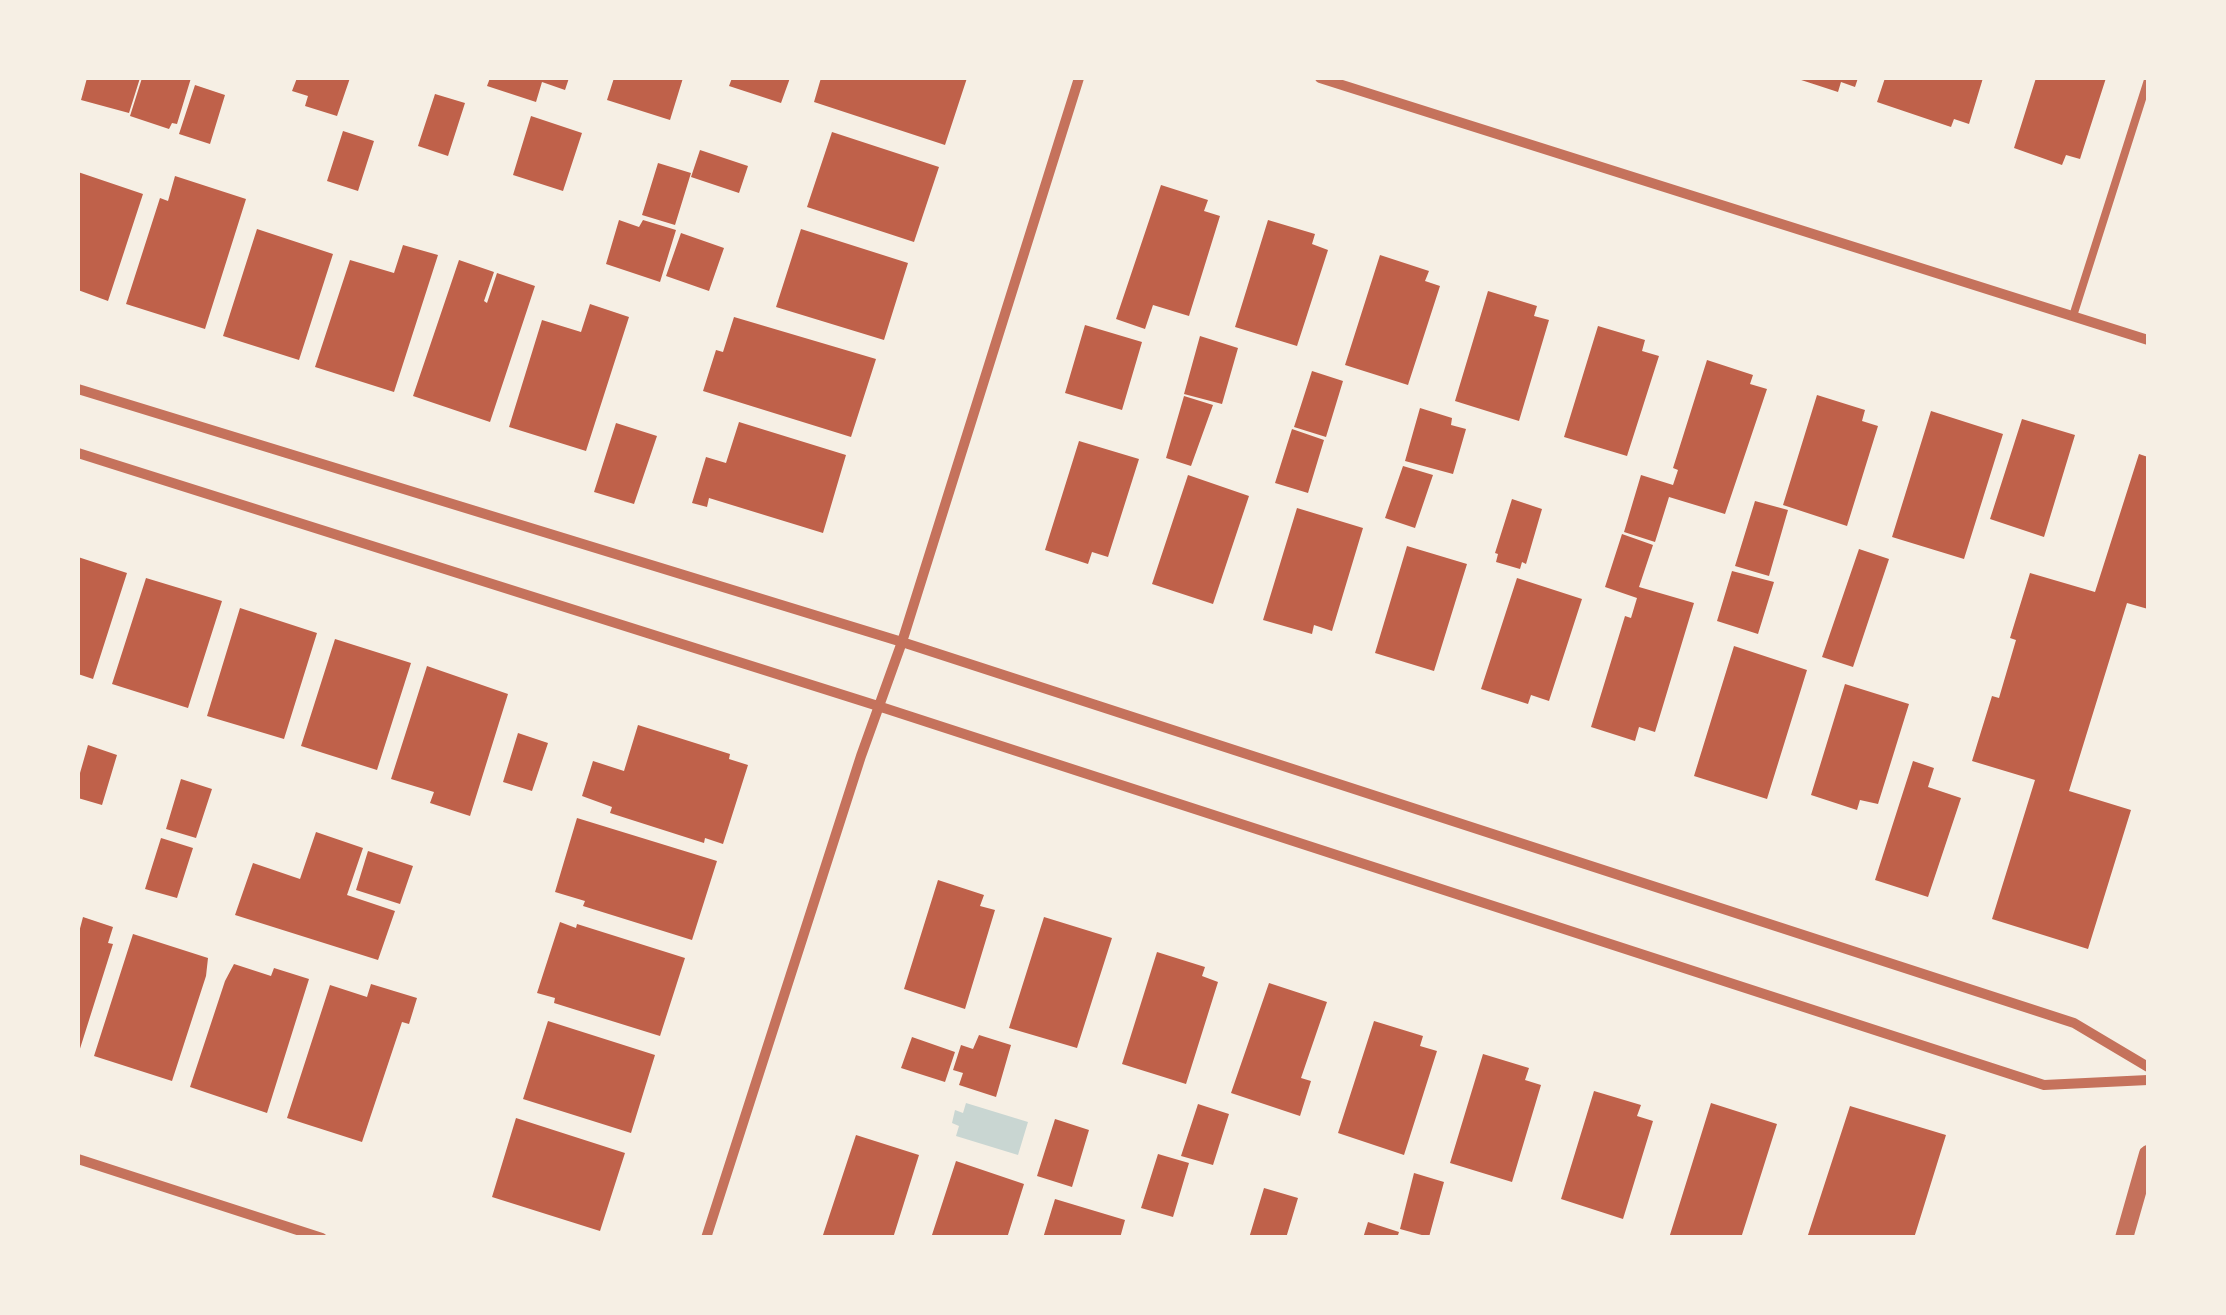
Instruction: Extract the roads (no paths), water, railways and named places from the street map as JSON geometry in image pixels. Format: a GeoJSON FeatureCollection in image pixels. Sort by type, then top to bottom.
{"type":"FeatureCollection","features":[{"type":"Feature","properties":{"kind":"street"},"geometry":{"type":"LineString","coordinates":[[706,1238],[902,642],[1079,78]]}},
{"type":"Feature","properties":{"kind":"street"},"geometry":{"type":"LineString","coordinates":[[1320,78],[2148,340]]}},
{"type":"Feature","properties":{"kind":"street"},"geometry":{"type":"LineString","coordinates":[[78,390],[902,642],[2074,1023],[2148,1067]]}},
{"type":"Feature","properties":{"kind":"street"},"geometry":{"type":"LineString","coordinates":[[78,453],[878,706],[2044,1085],[2148,1080]]}},
{"type":"Feature","properties":{"kind":"street"},"geometry":{"type":"LineString","coordinates":[[2124,1238],[2148,1154]]}},
{"type":"Feature","properties":{"kind":"street"},"geometry":{"type":"LineString","coordinates":[[78,1159],[322,1238]]}},
{"type":"Feature","properties":{"kind":"lane"},"geometry":{"type":"LineString","coordinates":[[2073,316],[2148,80]]}}]}
